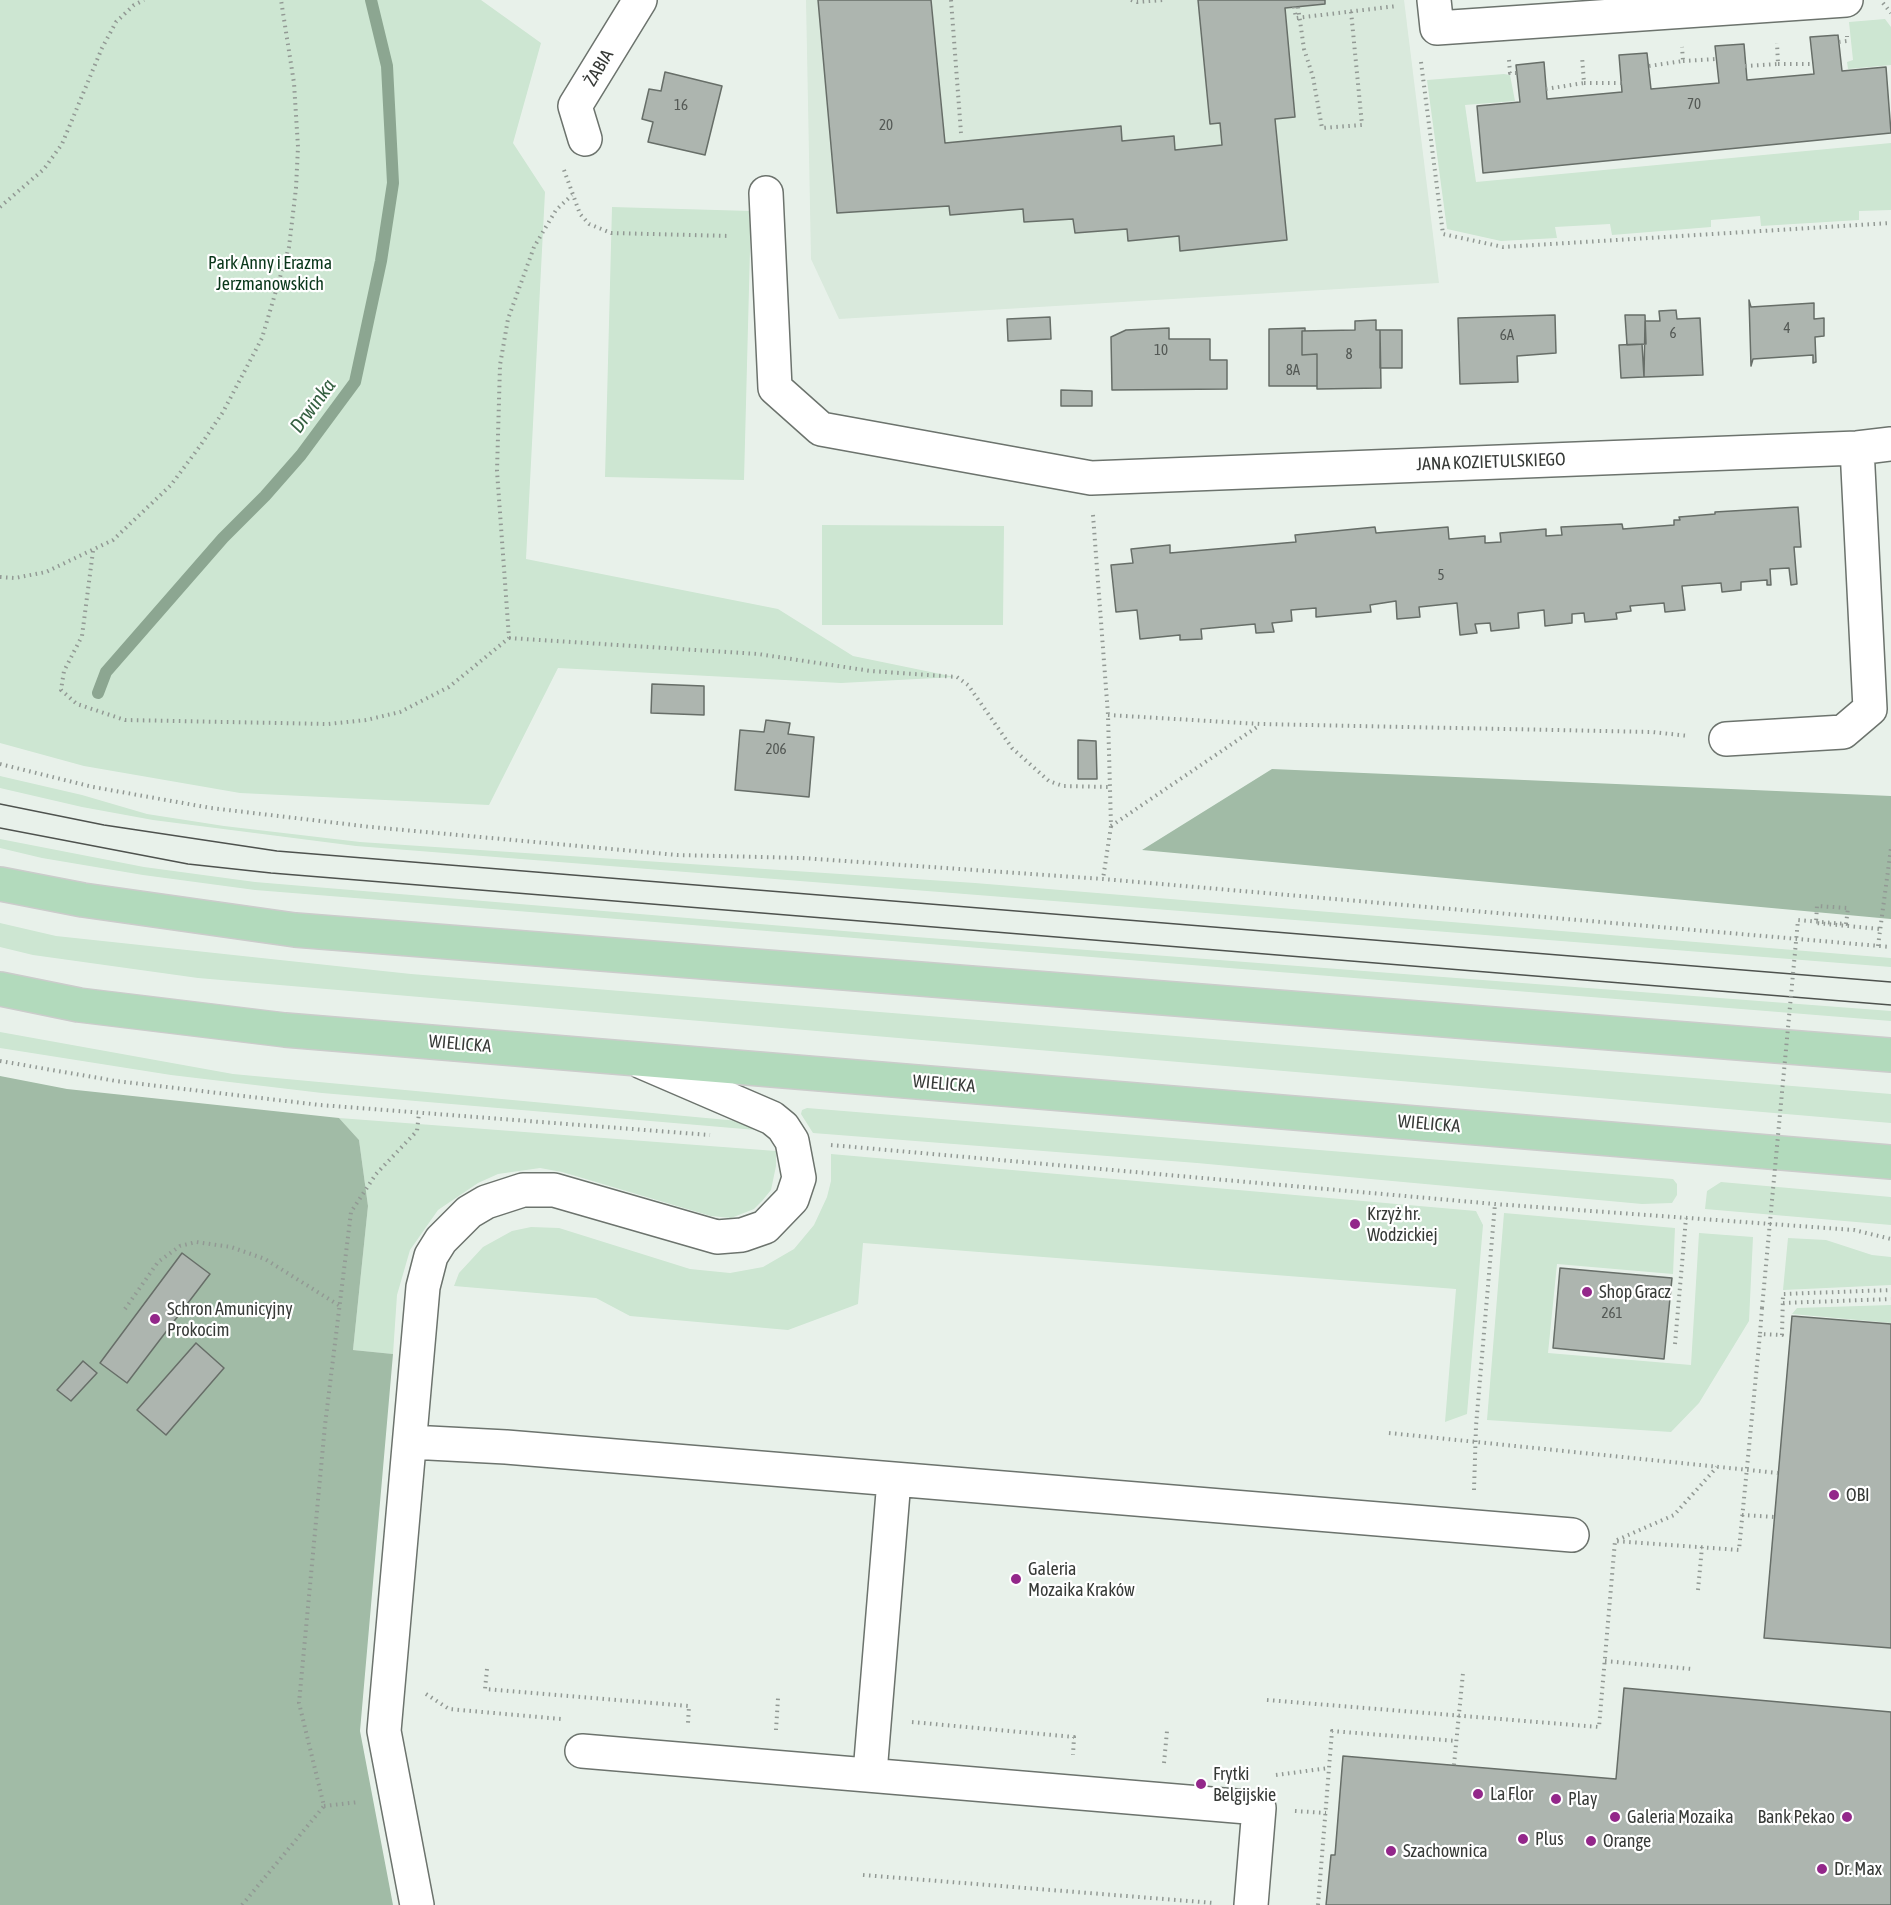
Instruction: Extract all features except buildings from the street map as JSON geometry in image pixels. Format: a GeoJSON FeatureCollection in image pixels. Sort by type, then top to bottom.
{"type":"FeatureCollection","features":[{"type":"Feature","properties":{"kind":"main road"},"geometry":{"type":"LineString","coordinates":[[0,884],[83,900],[295,930],[1891,1055]]}},
{"type":"Feature","properties":{"kind":"main road","name":"WIELICKA"},"geometry":{"type":"LineString","coordinates":[[0,988],[79,1005],[285,1030],[1891,1162]]}},
{"type":"Feature","properties":{"kind":"street","name":"ŻABIA"},"geometry":{"type":"LineString","coordinates":[[585,139],[575,106],[640,0]]}},
{"type":"Feature","properties":{"kind":"street"},"geometry":{"type":"LineString","coordinates":[[1435,10],[1846,0]]}},
{"type":"Feature","properties":{"kind":"street","name":"JANA KOZIETULSKIEGO"},"geometry":{"type":"LineString","coordinates":[[766,193],[776,388],[821,429],[1090,478],[1857,448],[1891,444]]}},
{"type":"Feature","properties":{"kind":"street"},"geometry":{"type":"LineString","coordinates":[[1726,740],[1843,732],[1870,709],[1857,448]]}},
{"type":"Feature","properties":{"kind":"street"},"geometry":{"type":"LineString","coordinates":[[417,1905],[384,1731],[425,1273],[441,1240],[469,1212],[505,1194],[523,1190],[554,1190],[708,1236],[742,1235],[765,1227],[792,1199],[799,1178],[792,1141],[783,1127],[760,1112],[632,1058]]}},
{"type":"Feature","properties":{"kind":"street"},"geometry":{"type":"LineString","coordinates":[[410,1442],[506,1447],[1572,1535]]}},
{"type":"Feature","properties":{"kind":"street"},"geometry":{"type":"LineString","coordinates":[[870,1773],[894,1480]]}},
{"type":"Feature","properties":{"kind":"street"},"geometry":{"type":"LineString","coordinates":[[582,1751],[870,1773],[1259,1808],[1236,1905]]}},
{"type":"Feature","properties":{"kind":"path"},"geometry":{"type":"LineString","coordinates":[[0,207],[44,169],[62,144],[102,48],[116,22],[134,5],[144,0]]}},
{"type":"Feature","properties":{"kind":"path"},"geometry":{"type":"LineString","coordinates":[[0,577],[15,578],[46,572],[113,540],[171,485],[201,446],[223,412],[262,338],[289,247],[298,147],[294,83],[281,0]]}},
{"type":"Feature","properties":{"kind":"path"},"geometry":{"type":"LineString","coordinates":[[951,0],[961,133]]}},
{"type":"Feature","properties":{"kind":"path"},"geometry":{"type":"LineString","coordinates":[[1131,0],[1137,2],[1162,0]]}},
{"type":"Feature","properties":{"kind":"path"},"geometry":{"type":"LineString","coordinates":[[1881,0],[1891,13]]}},
{"type":"Feature","properties":{"kind":"path"},"geometry":{"type":"LineString","coordinates":[[1352,11],[1362,125],[1322,128],[1313,76],[1304,49],[1296,7],[1296,18],[1352,11],[1435,10],[1420,60],[1443,234],[1503,247],[1891,223]]}},
{"type":"Feature","properties":{"kind":"path"},"geometry":{"type":"LineString","coordinates":[[1776,34],[1778,64]]}},
{"type":"Feature","properties":{"kind":"path"},"geometry":{"type":"LineString","coordinates":[[1682,42],[1683,62]]}},
{"type":"Feature","properties":{"kind":"path"},"geometry":{"type":"LineString","coordinates":[[1581,51],[1584,82]]}},
{"type":"Feature","properties":{"kind":"path"},"geometry":{"type":"LineString","coordinates":[[1649,66],[1716,59]]}},
{"type":"Feature","properties":{"kind":"path"},"geometry":{"type":"LineString","coordinates":[[1745,66],[1813,64]]}},
{"type":"Feature","properties":{"kind":"path"},"geometry":{"type":"LineString","coordinates":[[1546,89],[1584,82],[1622,83]]}},
{"type":"Feature","properties":{"kind":"path"},"geometry":{"type":"LineString","coordinates":[[564,165],[580,214],[589,224],[611,233],[768,237]]}},
{"type":"Feature","properties":{"kind":"path"},"geometry":{"type":"LineString","coordinates":[[509,638],[497,471],[500,365],[508,319],[534,247],[556,210],[572,195]]}},
{"type":"Feature","properties":{"kind":"path"},"geometry":{"type":"LineString","coordinates":[[1090,478],[1108,715],[1111,826],[1103,879]]}},
{"type":"Feature","properties":{"kind":"path"},"geometry":{"type":"LineString","coordinates":[[93,551],[82,636],[64,671],[61,690],[77,705],[125,720],[318,724],[382,717],[432,697],[509,638],[758,654],[871,670],[957,677],[968,685],[1012,748],[1050,781],[1063,786],[1110,787]]}},
{"type":"Feature","properties":{"kind":"path"},"geometry":{"type":"LineString","coordinates":[[1108,715],[1260,724],[1652,732],[1726,740]]}},
{"type":"Feature","properties":{"kind":"path"},"geometry":{"type":"LineString","coordinates":[[1111,826],[1260,724]]}},
{"type":"Feature","properties":{"kind":"path"},"geometry":{"type":"LineString","coordinates":[[0,764],[93,787],[211,808],[371,827],[677,855],[802,858],[1103,879],[1891,947]]}},
{"type":"Feature","properties":{"kind":"path"},"geometry":{"type":"LineString","coordinates":[[1878,946],[1891,848]]}},
{"type":"Feature","properties":{"kind":"path"},"geometry":{"type":"LineString","coordinates":[[1572,1535],[1739,1550],[1798,920],[1822,922],[1846,924],[1848,908],[1817,906],[1816,923],[1880,928]]}},
{"type":"Feature","properties":{"kind":"path"},"geometry":{"type":"LineString","coordinates":[[0,1060],[116,1081],[320,1105],[711,1135]]}},
{"type":"Feature","properties":{"kind":"path"},"geometry":{"type":"LineString","coordinates":[[324,1806],[299,1703],[325,1425],[351,1212],[376,1174],[417,1131],[418,1113]]}},
{"type":"Feature","properties":{"kind":"path"},"geometry":{"type":"LineString","coordinates":[[792,1141],[1495,1204],[1854,1230],[1891,1239]]}},
{"type":"Feature","properties":{"kind":"path"},"geometry":{"type":"LineString","coordinates":[[1474,1527],[1475,1442],[1495,1204]]}},
{"type":"Feature","properties":{"kind":"path"},"geometry":{"type":"LineString","coordinates":[[1675,1344],[1686,1218]]}},
{"type":"Feature","properties":{"kind":"path"},"geometry":{"type":"LineString","coordinates":[[125,1309],[158,1262],[180,1246],[196,1242],[231,1246],[265,1259],[340,1306]]}},
{"type":"Feature","properties":{"kind":"path"},"geometry":{"type":"LineString","coordinates":[[1760,1335],[1782,1335],[1783,1294],[1891,1290]]}},
{"type":"Feature","properties":{"kind":"path"},"geometry":{"type":"LineString","coordinates":[[1783,1303],[1891,1299]]}},
{"type":"Feature","properties":{"kind":"path"},"geometry":{"type":"LineString","coordinates":[[1389,1433],[1778,1473]]}},
{"type":"Feature","properties":{"kind":"path"},"geometry":{"type":"LineString","coordinates":[[1615,1540],[1674,1515],[1718,1466]]}},
{"type":"Feature","properties":{"kind":"path"},"geometry":{"type":"LineString","coordinates":[[1742,1515],[1775,1517]]}},
{"type":"Feature","properties":{"kind":"path"},"geometry":{"type":"LineString","coordinates":[[1267,1700],[1599,1727],[1615,1540]]}},
{"type":"Feature","properties":{"kind":"path"},"geometry":{"type":"LineString","coordinates":[[1698,1590],[1702,1547]]}},
{"type":"Feature","properties":{"kind":"path"},"geometry":{"type":"LineString","coordinates":[[1605,1661],[1692,1669]]}},
{"type":"Feature","properties":{"kind":"path"},"geometry":{"type":"LineString","coordinates":[[487,1669],[485,1689],[689,1706],[687,1730]]}},
{"type":"Feature","properties":{"kind":"path"},"geometry":{"type":"LineString","coordinates":[[1454,1766],[1463,1672]]}},
{"type":"Feature","properties":{"kind":"path"},"geometry":{"type":"LineString","coordinates":[[421,1686],[435,1702],[449,1709],[568,1719]]}},
{"type":"Feature","properties":{"kind":"path"},"geometry":{"type":"LineString","coordinates":[[776,1737],[778,1698]]}},
{"type":"Feature","properties":{"kind":"path"},"geometry":{"type":"LineString","coordinates":[[911,1711],[910,1722],[1074,1737],[1072,1762]]}},
{"type":"Feature","properties":{"kind":"path"},"geometry":{"type":"LineString","coordinates":[[1163,1769],[1167,1731]]}},
{"type":"Feature","properties":{"kind":"path"},"geometry":{"type":"LineString","coordinates":[[1318,1905],[1332,1731],[1457,1741]]}},
{"type":"Feature","properties":{"kind":"path"},"geometry":{"type":"LineString","coordinates":[[1272,1775],[1329,1768]]}},
{"type":"Feature","properties":{"kind":"path"},"geometry":{"type":"LineString","coordinates":[[242,1905],[324,1806],[360,1802]]}},
{"type":"Feature","properties":{"kind":"path"},"geometry":{"type":"LineString","coordinates":[[863,1875],[1236,1905]]}},
{"type":"Feature","properties":{"kind":"shaded area"},"geometry":{"type":"Polygon","coordinates":[[[806,0],[1404,0],[1439,283],[839,319],[811,259],[806,0]]]}},
{"type":"Feature","properties":{"kind":"green space","name":"Park Anny i Erazma Jerzmanowskich"},"geometry":{"type":"Polygon","coordinates":[[[0,0],[481,0],[541,43],[513,143],[545,192],[526,559],[778,609],[853,656],[955,677],[841,683],[558,668],[489,805],[240,793],[84,766],[0,743],[0,0]]]}},
{"type":"Feature","properties":{"kind":"green space"},"geometry":{"type":"Polygon","coordinates":[[[1885,19],[1891,27],[1891,65],[1848,69],[1847,62],[1853,60],[1849,22],[1885,19]]]}},
{"type":"Feature","properties":{"kind":"green space"},"geometry":{"type":"Polygon","coordinates":[[[1510,75],[1515,101],[1465,105],[1476,182],[1891,143],[1891,210],[1859,211],[1859,220],[1761,226],[1760,216],[1711,220],[1711,227],[1612,235],[1610,224],[1555,227],[1557,238],[1501,241],[1447,229],[1427,80],[1510,75]]]}},
{"type":"Feature","properties":{"kind":"green space"},"geometry":{"type":"Polygon","coordinates":[[[612,207],[751,211],[744,480],[605,477],[612,207]]]}},
{"type":"Feature","properties":{"kind":"green space"},"geometry":{"type":"Polygon","coordinates":[[[822,525],[1004,526],[1003,625],[822,625],[822,525]]]}},
{"type":"Feature","properties":{"kind":"green space"},"geometry":{"type":"Polygon","coordinates":[[[1272,769],[1891,796],[1891,919],[1142,850],[1272,769]]]}},
{"type":"Feature","properties":{"kind":"green space"},"geometry":{"type":"Polygon","coordinates":[[[0,776],[82,795],[147,814],[224,826],[360,842],[975,883],[1891,958],[1891,967],[356,846],[153,820],[82,807],[0,788],[0,776]]]}},
{"type":"Feature","properties":{"kind":"green space"},"geometry":{"type":"Polygon","coordinates":[[[0,839],[144,867],[255,882],[916,937],[1891,1011],[1891,1021],[255,890],[143,875],[42,858],[0,848],[0,839]]]}},
{"type":"Feature","properties":{"kind":"green space"},"geometry":{"type":"Polygon","coordinates":[[[0,923],[56,936],[411,974],[1891,1094],[1891,1123],[198,978],[33,955],[0,947],[0,923]]]}},
{"type":"Feature","properties":{"kind":"green space"},"geometry":{"type":"Polygon","coordinates":[[[0,1032],[233,1074],[749,1122],[756,1130],[322,1093],[171,1075],[0,1048],[0,1032]]]}},
{"type":"Feature","properties":{"kind":"green space"},"geometry":{"type":"Polygon","coordinates":[[[0,1076],[67,1089],[339,1118],[359,1140],[368,1206],[353,1350],[393,1354],[360,1731],[393,1905],[0,1905],[0,1076]]]}},
{"type":"Feature","properties":{"kind":"green space"},"geometry":{"type":"Polygon","coordinates":[[[807,1108],[1673,1179],[1677,1184],[1677,1195],[1672,1203],[1642,1204],[1197,1163],[813,1133],[801,1114],[802,1110],[807,1108]]]}},
{"type":"Feature","properties":{"kind":"green space"},"geometry":{"type":"Polygon","coordinates":[[[339,1118],[776,1151],[776,1166],[771,1190],[762,1201],[754,1209],[731,1218],[711,1216],[562,1172],[540,1168],[498,1174],[478,1183],[438,1210],[410,1250],[397,1295],[393,1354],[353,1350],[368,1206],[359,1140],[339,1118]]]}},
{"type":"Feature","properties":{"kind":"green space"},"geometry":{"type":"Polygon","coordinates":[[[831,1154],[1476,1211],[1483,1225],[1467,1414],[1445,1422],[1456,1289],[863,1243],[858,1304],[788,1330],[630,1316],[596,1298],[454,1286],[459,1273],[483,1247],[512,1231],[531,1227],[559,1228],[690,1269],[730,1273],[763,1267],[794,1249],[814,1225],[827,1197],[831,1181],[831,1154]]]}},
{"type":"Feature","properties":{"kind":"green space"},"geometry":{"type":"Polygon","coordinates":[[[1721,1182],[1891,1197],[1891,1225],[1705,1209],[1707,1191],[1721,1182]]]}},
{"type":"Feature","properties":{"kind":"green space"},"geometry":{"type":"Polygon","coordinates":[[[1504,1213],[1675,1228],[1673,1274],[1557,1264],[1548,1353],[1691,1365],[1699,1233],[1753,1237],[1749,1321],[1699,1403],[1671,1432],[1487,1420],[1504,1213]]]}},
{"type":"Feature","properties":{"kind":"green space"},"geometry":{"type":"Polygon","coordinates":[[[1788,1238],[1826,1240],[1872,1255],[1891,1257],[1891,1285],[1783,1290],[1788,1238]]]}},
{"type":"Feature","properties":{"kind":"green space"},"geometry":{"type":"Polygon","coordinates":[[[1891,1305],[1891,1323],[1792,1314],[1797,1308],[1891,1305]]]}},
{"type":"Feature","properties":{"kind":"waterway","name":"Drwinka"},"geometry":{"type":"LineString","coordinates":[[98,693],[106,672],[223,538],[265,496],[301,455],[355,382],[381,261],[393,183],[387,66],[371,0]]}},
{"type":"Feature","properties":{"kind":"tram line"},"geometry":{"type":"LineString","coordinates":[[0,804],[104,825],[277,851],[1891,982]]}},
{"type":"Feature","properties":{"kind":"tram line"},"geometry":{"type":"LineString","coordinates":[[0,828],[188,864],[271,873],[1891,1005]]}},
{"type":"Feature","properties":{"kind":"place","name":"Krzyż hr. Wodzickiej"},"geometry":{"type":"Point","coordinates":[1355,1224]}},
{"type":"Feature","properties":{"kind":"place","name":"Shop Gracz"},"geometry":{"type":"Point","coordinates":[1587,1292]}},
{"type":"Feature","properties":{"kind":"place","name":"Schron Amunicyjny Prokocim"},"geometry":{"type":"Point","coordinates":[155,1319]}},
{"type":"Feature","properties":{"kind":"place","name":"OBI"},"geometry":{"type":"Point","coordinates":[1834,1495]}},
{"type":"Feature","properties":{"kind":"place","name":"Galeria Mozaika Kraków"},"geometry":{"type":"Point","coordinates":[1016,1579]}},
{"type":"Feature","properties":{"kind":"place","name":"Frytki Belgijskie"},"geometry":{"type":"Point","coordinates":[1201,1784]}},
{"type":"Feature","properties":{"kind":"place","name":"La Flor"},"geometry":{"type":"Point","coordinates":[1478,1794]}},
{"type":"Feature","properties":{"kind":"place","name":"Play"},"geometry":{"type":"Point","coordinates":[1556,1799]}},
{"type":"Feature","properties":{"kind":"place","name":"Galeria Mozaika"},"geometry":{"type":"Point","coordinates":[1615,1817]}},
{"type":"Feature","properties":{"kind":"place","name":"Bank Pekao"},"geometry":{"type":"Point","coordinates":[1847,1817]}},
{"type":"Feature","properties":{"kind":"place","name":"Plus"},"geometry":{"type":"Point","coordinates":[1523,1839]}},
{"type":"Feature","properties":{"kind":"place","name":"Orange"},"geometry":{"type":"Point","coordinates":[1591,1841]}},
{"type":"Feature","properties":{"kind":"place","name":"Szachownica"},"geometry":{"type":"Point","coordinates":[1391,1851]}},
{"type":"Feature","properties":{"kind":"place","name":"Dr. Max"},"geometry":{"type":"Point","coordinates":[1822,1869]}}]}
